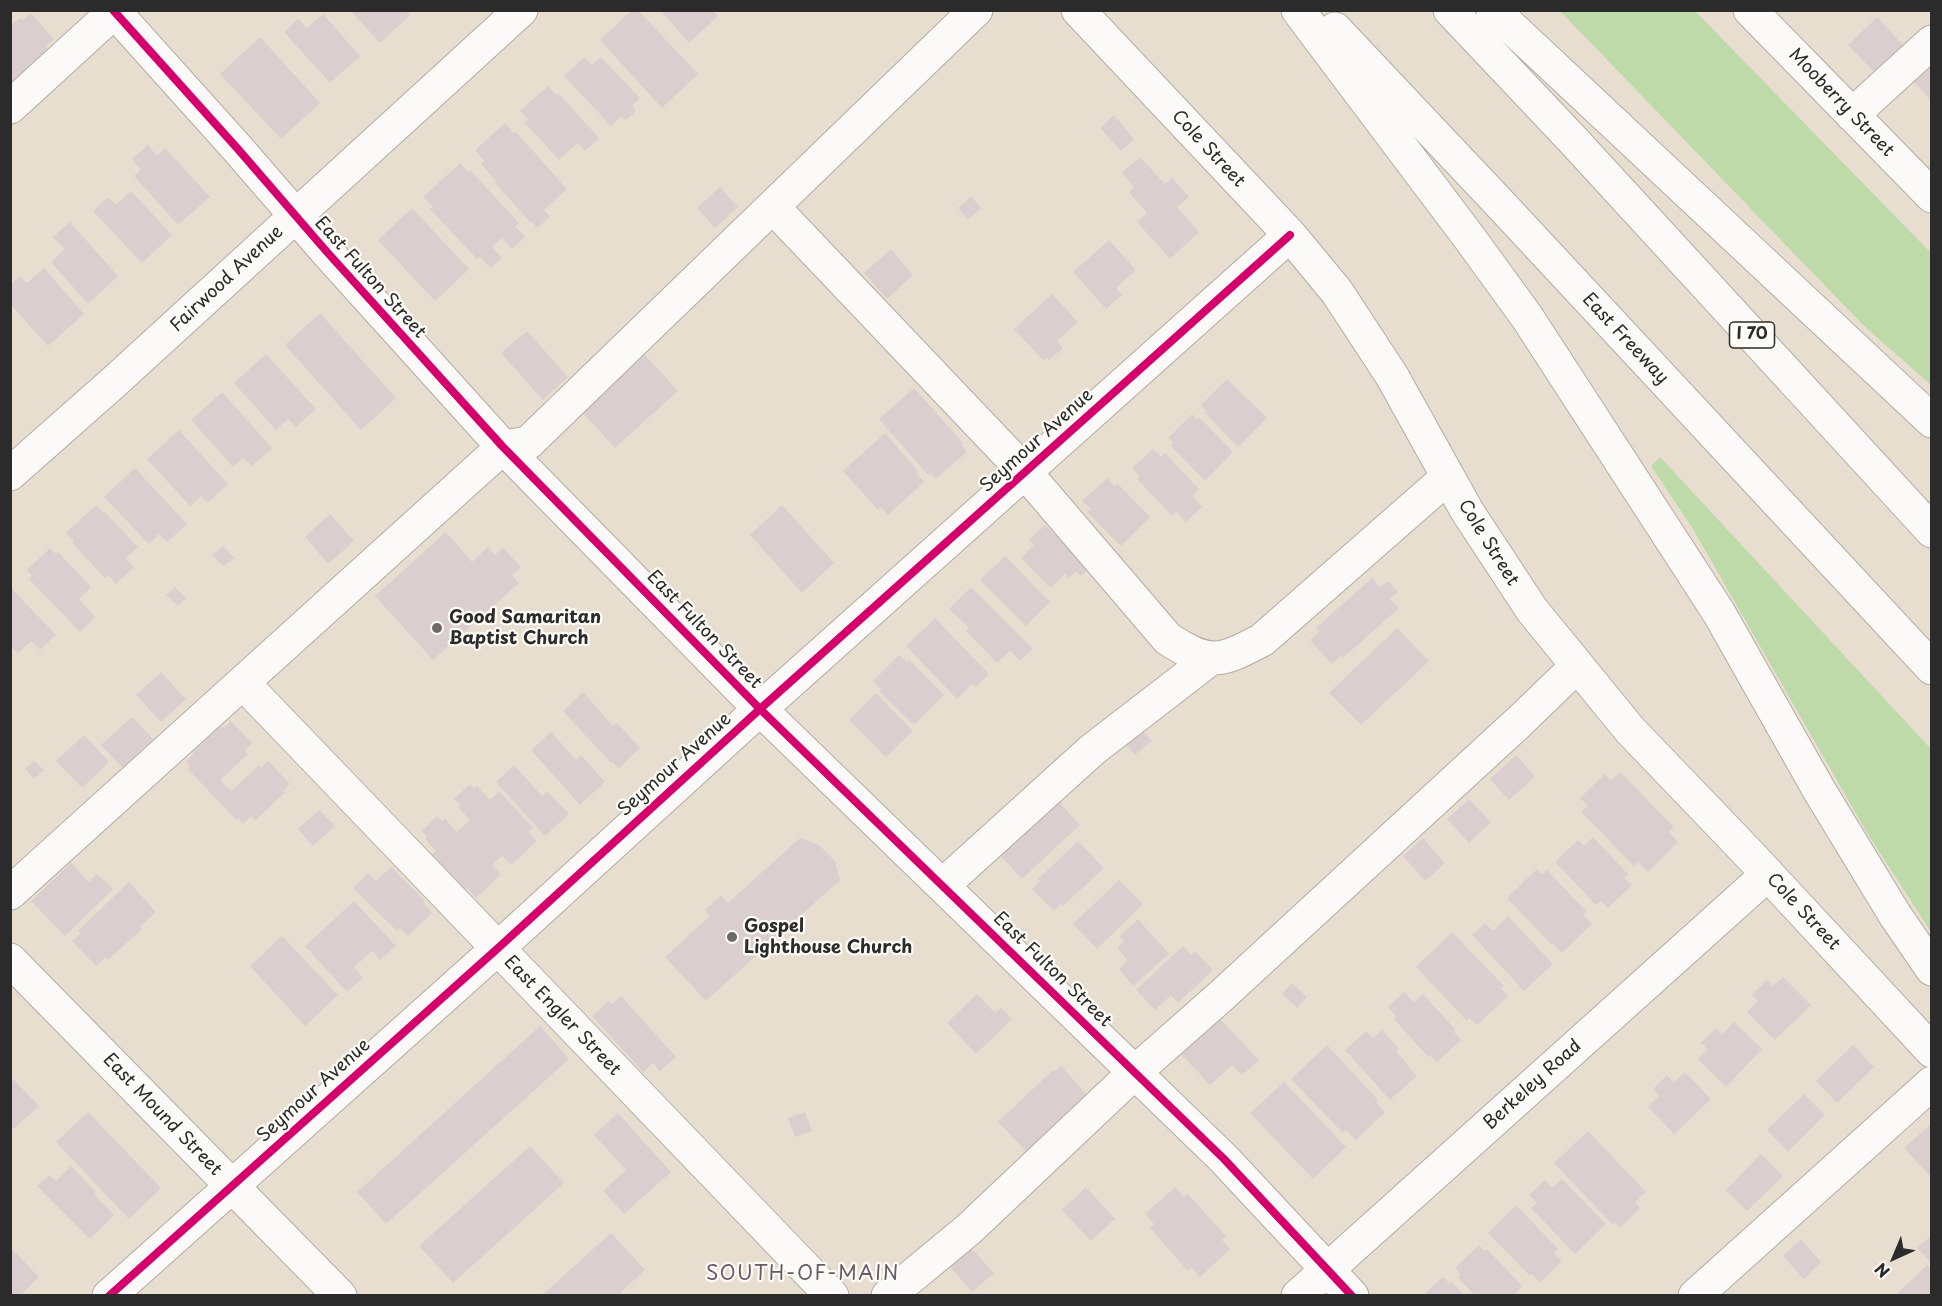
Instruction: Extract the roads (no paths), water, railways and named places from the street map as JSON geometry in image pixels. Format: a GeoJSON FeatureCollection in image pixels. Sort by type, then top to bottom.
{"type":"FeatureCollection","features":[{"type":"Feature","properties":{"kind":"main road","name":"Fairwood Avenue"},"geometry":{"type":"LineString","coordinates":[[10,474],[123,375],[521,10]]}},
{"type":"Feature","properties":{"kind":"main road"},"geometry":{"type":"LineString","coordinates":[[10,893],[503,447],[528,442],[976,10]]}},
{"type":"Feature","properties":{"kind":"main road","name":"Cole Street"},"geometry":{"type":"LineString","coordinates":[[1078,10],[1290,235],[1337,292],[1392,376],[1467,510],[1532,610],[1577,666],[1630,730],[1768,874],[1932,1051]]}},
{"type":"Feature","properties":{"kind":"main road"},"geometry":{"type":"LineString","coordinates":[[1298,10],[1527,317],[1719,613],[1819,790],[1895,915],[1932,969]]}},
{"type":"Feature","properties":{"kind":"main road","name":"East Freeway"},"geometry":{"type":"LineString","coordinates":[[1317,10],[1932,668]]}},
{"type":"Feature","properties":{"kind":"main road","name":"I 70"},"geometry":{"type":"LineString","coordinates":[[1450,10],[1932,531]]}},
{"type":"Feature","properties":{"kind":"main road"},"geometry":{"type":"LineString","coordinates":[[1493,10],[1932,421]]}},
{"type":"Feature","properties":{"kind":"main road","name":"Mooberry Street"},"geometry":{"type":"LineString","coordinates":[[1750,10],[1932,196]]}},
{"type":"Feature","properties":{"kind":"main road","name":"East Fulton Street"},"geometry":{"type":"LineString","coordinates":[[115,11],[295,216],[503,447],[760,709],[1224,1159],[1352,1296]]}},
{"type":"Feature","properties":{"kind":"main road"},"geometry":{"type":"LineString","coordinates":[[10,107],[115,11]]}},
{"type":"Feature","properties":{"kind":"main road"},"geometry":{"type":"LineString","coordinates":[[1852,115],[1932,42]]}},
{"type":"Feature","properties":{"kind":"main road"},"geometry":{"type":"LineString","coordinates":[[772,207],[1025,472],[1168,639],[1186,651],[1210,659],[1232,656],[1262,640],[1448,477]]}},
{"type":"Feature","properties":{"kind":"main road","name":"Seymour Avenue"},"geometry":{"type":"LineString","coordinates":[[109,1296],[1290,235]]}},
{"type":"Feature","properties":{"kind":"main road"},"geometry":{"type":"LineString","coordinates":[[943,885],[1092,750],[1210,659]]}},
{"type":"Feature","properties":{"kind":"main road"},"geometry":{"type":"LineString","coordinates":[[888,1296],[969,1229],[1135,1072],[1379,851],[1577,666]]}},
{"type":"Feature","properties":{"kind":"main road","name":"East Engler Street"},"geometry":{"type":"LineString","coordinates":[[243,682],[832,1296]]}},
{"type":"Feature","properties":{"kind":"main road","name":"Berkeley Road"},"geometry":{"type":"LineString","coordinates":[[1298,1296],[1768,874]]}},
{"type":"Feature","properties":{"kind":"main road","name":"East Mound Street"},"geometry":{"type":"LineString","coordinates":[[10,960],[340,1296]]}},
{"type":"Feature","properties":{"kind":"main road"},"geometry":{"type":"LineString","coordinates":[[1695,1296],[1932,1083]]}},
{"type":"Feature","properties":{"kind":"place","name":"Good Samaritan Baptist Church"},"geometry":{"type":"Point","coordinates":[437,628]}},
{"type":"Feature","properties":{"kind":"place","name":"Gospel Lighthouse Church"},"geometry":{"type":"Point","coordinates":[732,937]}},
{"type":"Feature","properties":{"kind":"district","name":"SOUTH-OF-MAIN"},"geometry":{"type":"Point","coordinates":[803,1274]}}]}
